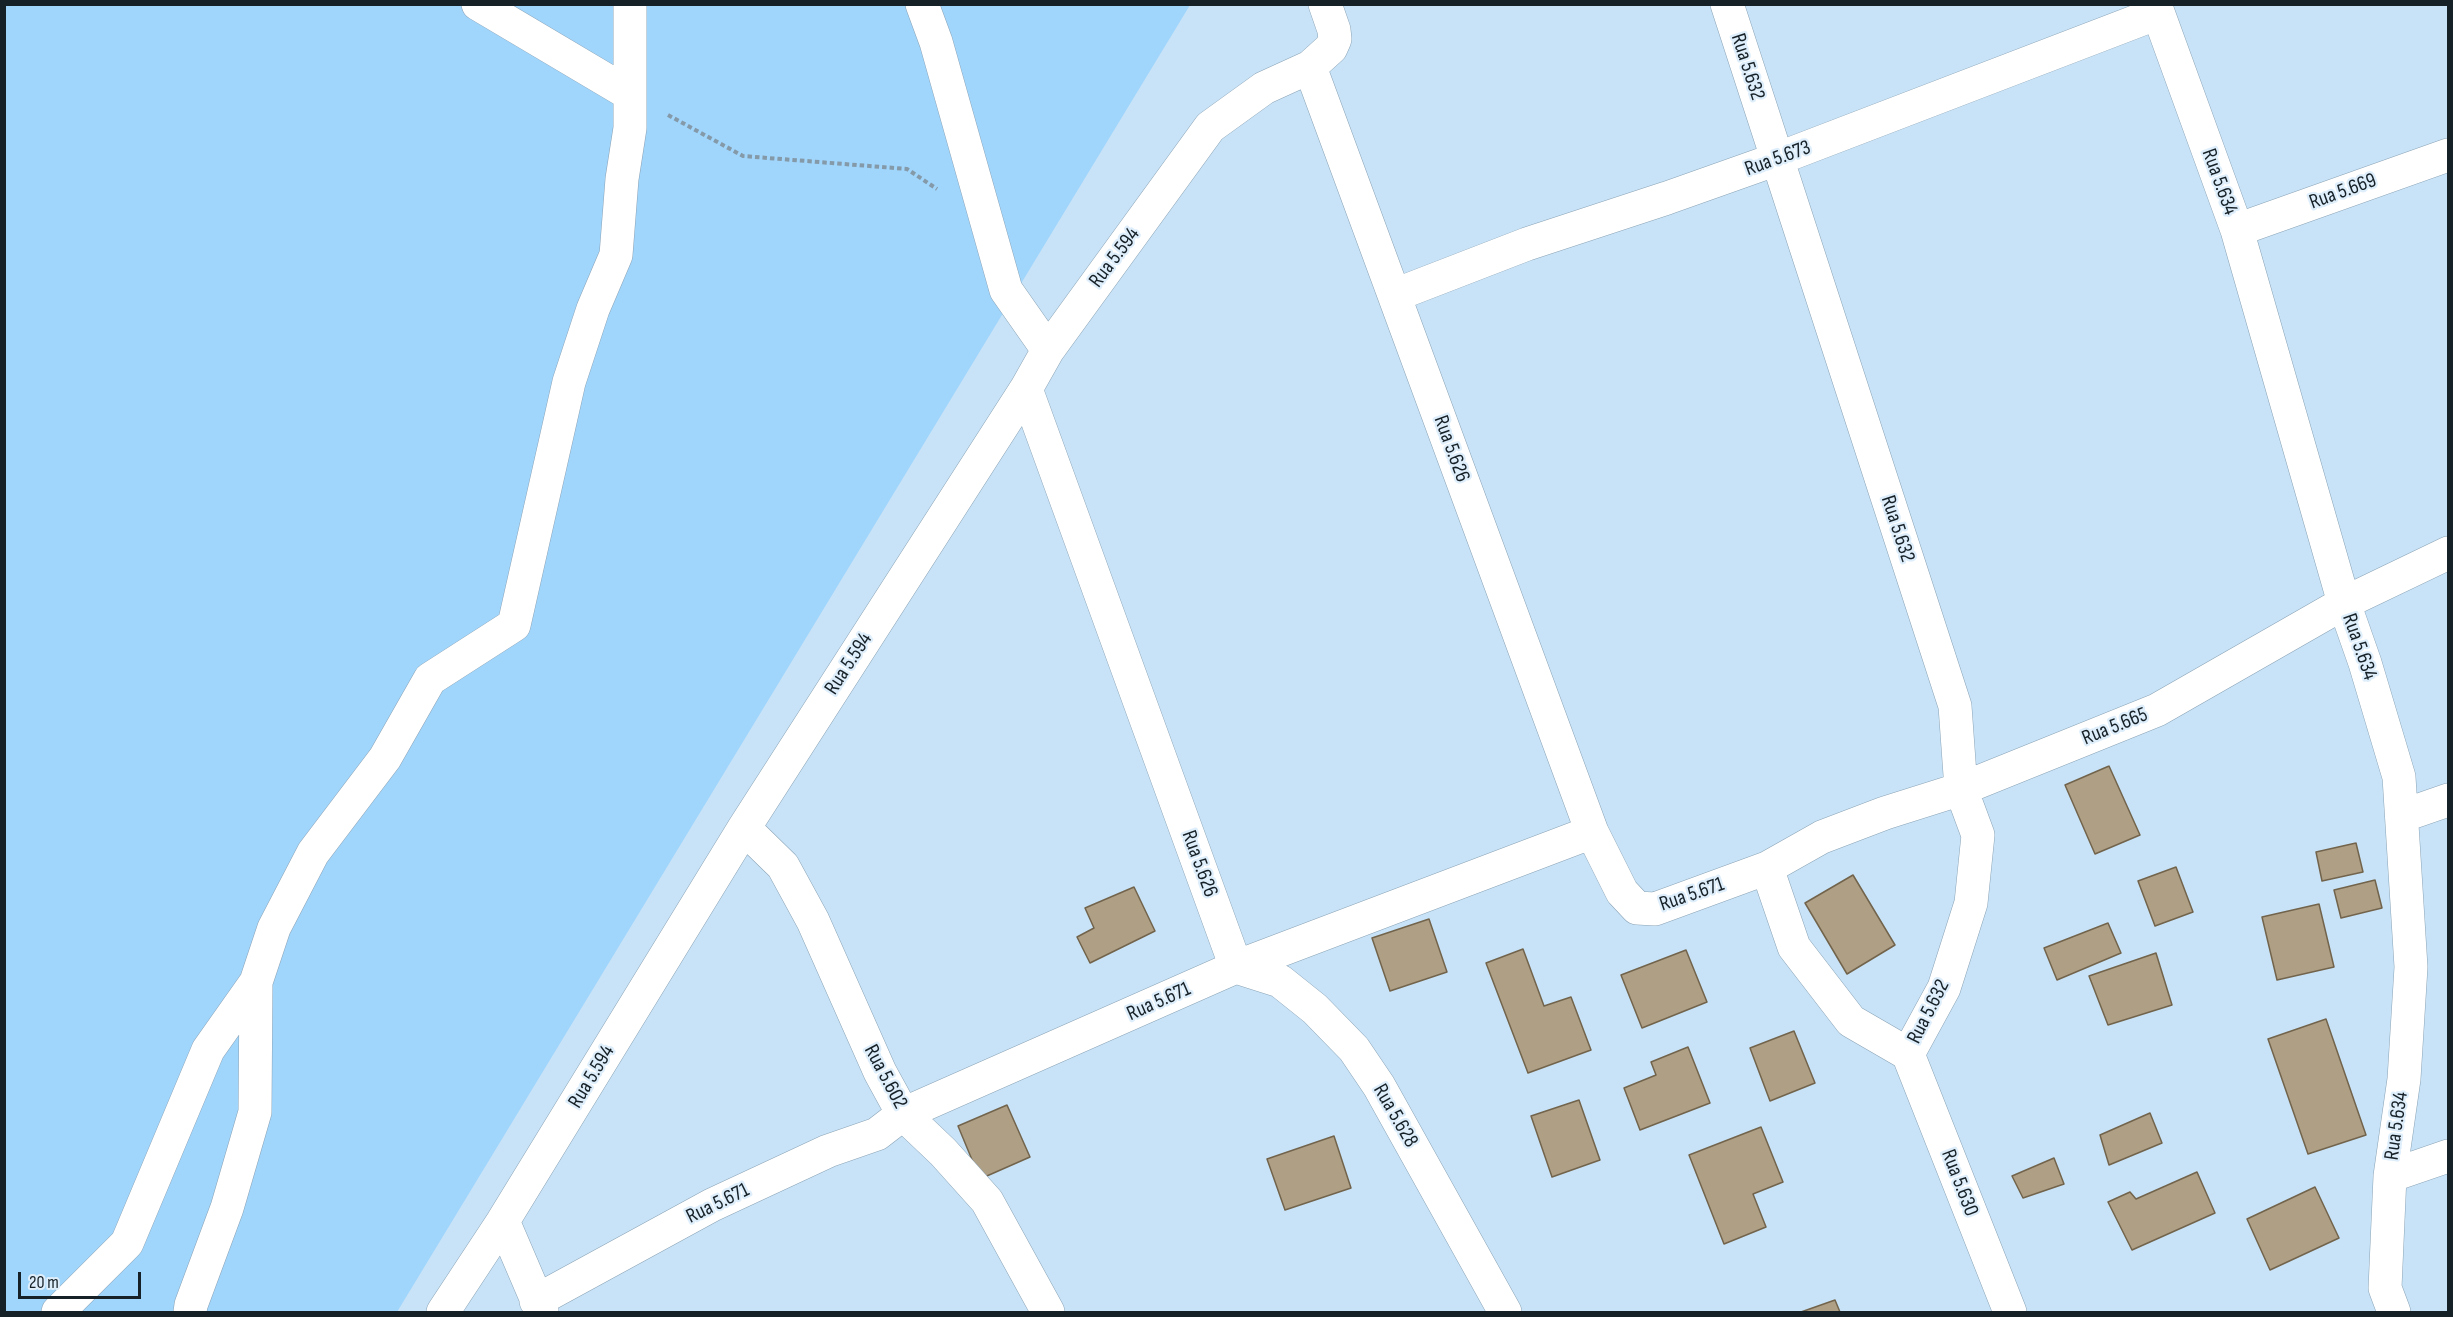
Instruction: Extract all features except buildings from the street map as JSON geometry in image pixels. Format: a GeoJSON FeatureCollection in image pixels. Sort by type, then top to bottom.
{"type":"FeatureCollection","features":[{"type":"Feature","properties":{"kind":"street"},"geometry":{"type":"LineString","coordinates":[[478,4],[628,93]]}},
{"type":"Feature","properties":{"kind":"street"},"geometry":{"type":"LineString","coordinates":[[58,1312],[127,1244],[208,1050],[256,982],[274,928],[313,853],[385,758],[430,679],[514,625],[569,382],[592,309],[616,255],[622,179],[630,128],[628,93],[631,53],[630,4]]}},
{"type":"Feature","properties":{"kind":"street"},"geometry":{"type":"LineString","coordinates":[[922,4],[936,42],[1006,290],[1048,350]]}},
{"type":"Feature","properties":{"kind":"street","name":"Rua 5.594"},"geometry":{"type":"LineString","coordinates":[[443,1312],[503,1221],[744,828],[1026,389],[1048,350],[1210,128],[1264,88],[1310,67],[1331,48],[1335,39],[1325,4]]}},
{"type":"Feature","properties":{"kind":"street","name":"Rua 5.632"},"geometry":{"type":"LineString","coordinates":[[1727,4],[1955,706],[1961,789],[1978,835],[1971,903],[1944,988],[1908,1054]]}},
{"type":"Feature","properties":{"kind":"street","name":"Rua 5.673"},"geometry":{"type":"LineString","coordinates":[[1395,296],[1527,244],[1777,159],[2156,9]]}},
{"type":"Feature","properties":{"kind":"street","name":"Rua 5.634"},"geometry":{"type":"LineString","coordinates":[[2156,9],[2237,230],[2344,603],[2365,663],[2399,777],[2411,967],[2404,1079],[2390,1176],[2385,1288],[2394,1312]]}},
{"type":"Feature","properties":{"kind":"street","name":"Rua 5.626"},"geometry":{"type":"LineString","coordinates":[[1310,67],[1592,832]]}},
{"type":"Feature","properties":{"kind":"street","name":"Rua 5.669"},"geometry":{"type":"LineString","coordinates":[[2237,230],[2448,155]]}},
{"type":"Feature","properties":{"kind":"street","name":"Rua 5.626"},"geometry":{"type":"LineString","coordinates":[[1026,389],[1236,968]]}},
{"type":"Feature","properties":{"kind":"street","name":"Rua 5.665"},"geometry":{"type":"LineString","coordinates":[[1767,868],[1822,837],[1885,813],[1961,789],[2157,710],[2344,603],[2448,553]]}},
{"type":"Feature","properties":{"kind":"street"},"geometry":{"type":"LineString","coordinates":[[2402,816],[2448,800]]}},
{"type":"Feature","properties":{"kind":"street","name":"Rua 5.602"},"geometry":{"type":"LineString","coordinates":[[744,828],[783,866],[813,921],[880,1072],[903,1114],[943,1152],[987,1201],[1048,1312]]}},
{"type":"Feature","properties":{"kind":"street","name":"Rua 5.671"},"geometry":{"type":"LineString","coordinates":[[539,1307],[712,1205],[828,1151],[877,1134],[903,1114],[1236,968],[1592,832],[1622,892],[1637,908],[1655,909],[1767,868]]}},
{"type":"Feature","properties":{"kind":"street"},"geometry":{"type":"LineString","coordinates":[[1767,868],[1794,947],[1851,1021],[1908,1054]]}},
{"type":"Feature","properties":{"kind":"street","name":"Rua 5.628"},"geometry":{"type":"LineString","coordinates":[[1236,968],[1280,981],[1315,1009],[1354,1049],[1379,1086],[1505,1312]]}},
{"type":"Feature","properties":{"kind":"street"},"geometry":{"type":"LineString","coordinates":[[190,1312],[227,1208],[255,1112],[256,982]]}},
{"type":"Feature","properties":{"kind":"street","name":"Rua 5.630"},"geometry":{"type":"LineString","coordinates":[[1908,1054],[2010,1312]]}},
{"type":"Feature","properties":{"kind":"street"},"geometry":{"type":"LineString","coordinates":[[2390,1176],[2448,1156]]}},
{"type":"Feature","properties":{"kind":"street"},"geometry":{"type":"LineString","coordinates":[[503,1221],[539,1307]]}},
{"type":"Feature","properties":{"kind":"path"},"geometry":{"type":"LineString","coordinates":[[628,93],[743,156],[907,169],[986,220]]}},
{"type":"Feature","properties":{"kind":"shaded area"},"geometry":{"type":"Polygon","coordinates":[[[5,5],[1190,5],[397,1312],[5,1312],[5,5]]]}}]}
